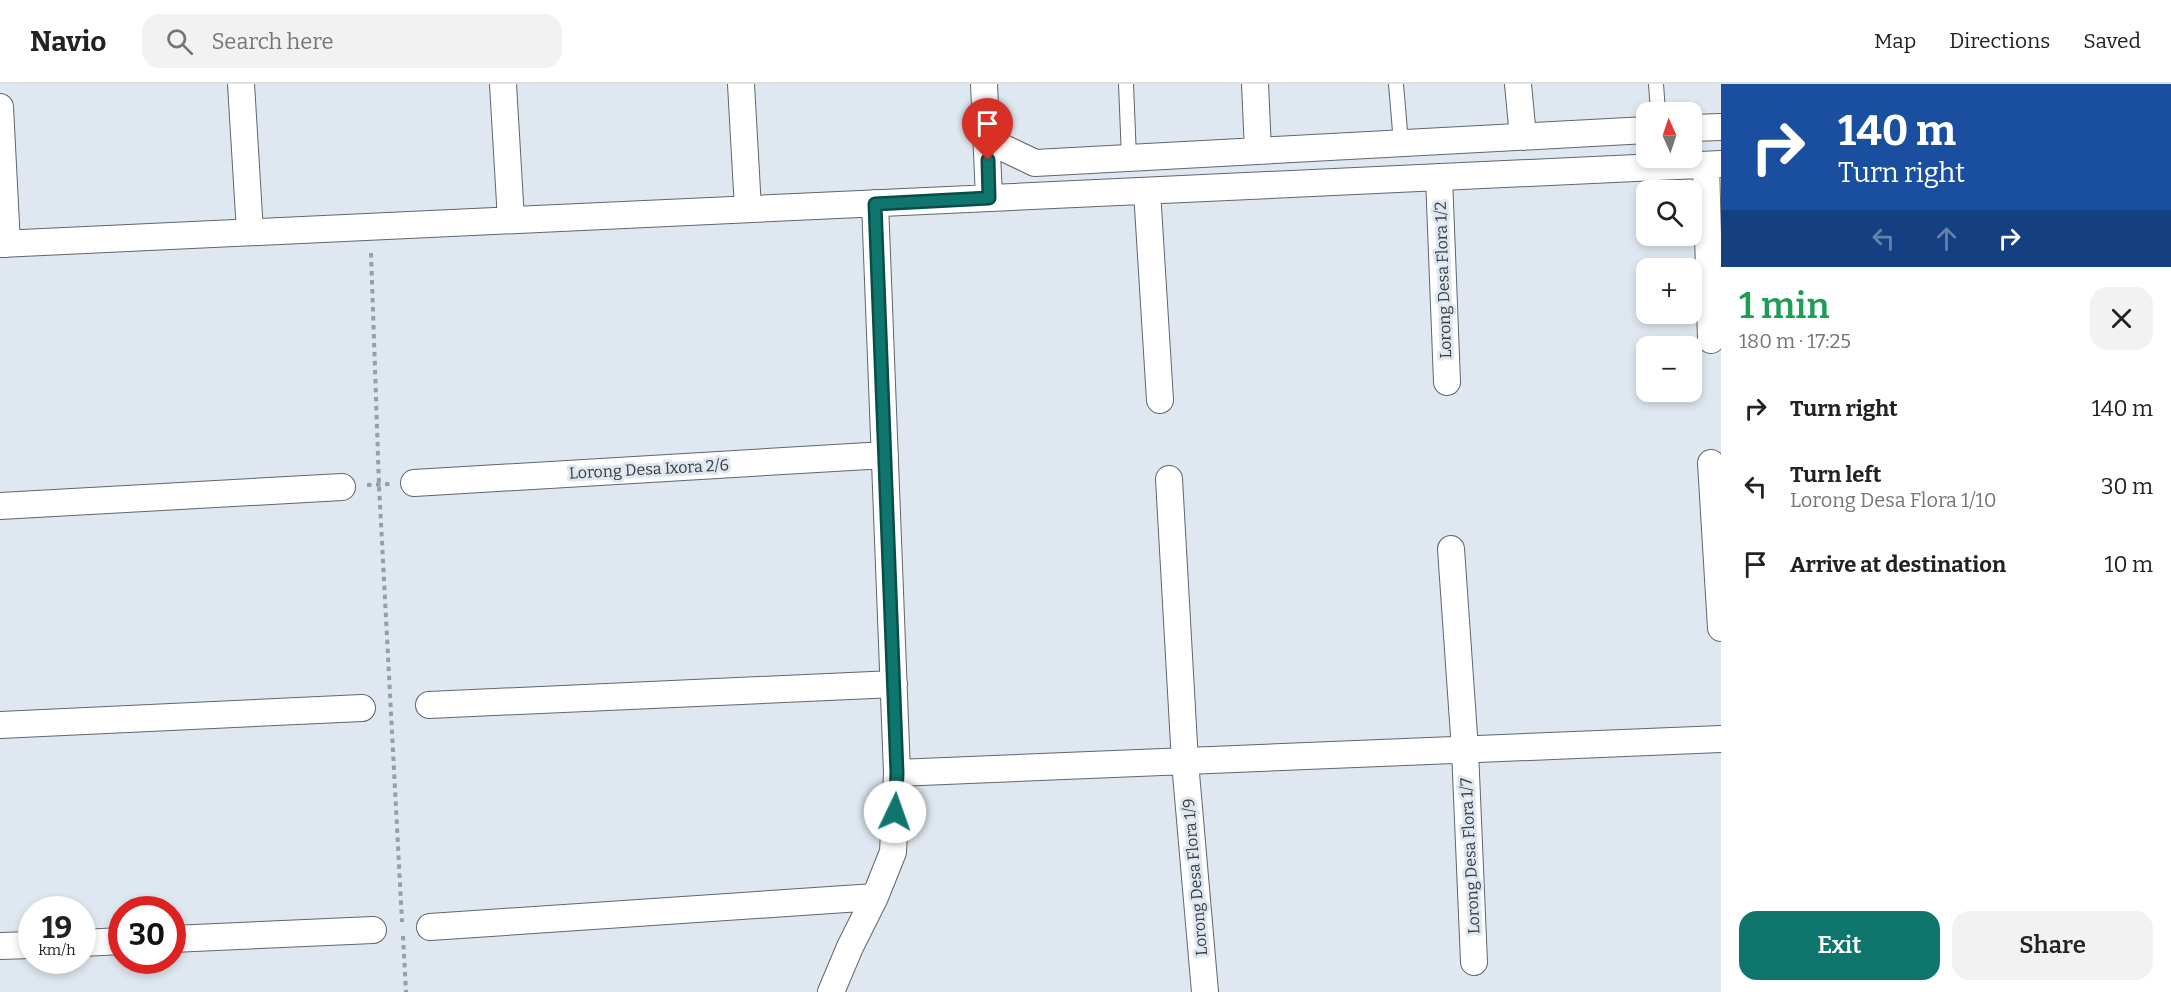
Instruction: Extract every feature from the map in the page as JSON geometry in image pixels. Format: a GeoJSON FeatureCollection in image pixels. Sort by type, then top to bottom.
{"type":"FeatureCollection","features":[{"type":"Feature","properties":{"kind":"street"},"geometry":{"type":"LineString","coordinates":[[241,84],[250,232]]}},
{"type":"Feature","properties":{"kind":"street"},"geometry":{"type":"LineString","coordinates":[[504,84],[511,220]]}},
{"type":"Feature","properties":{"kind":"street"},"geometry":{"type":"LineString","coordinates":[[741,84],[748,209]]}},
{"type":"Feature","properties":{"kind":"street"},"geometry":{"type":"LineString","coordinates":[[984,84],[989,198]]}},
{"type":"Feature","properties":{"kind":"street"},"geometry":{"type":"LineString","coordinates":[[1255,84],[1258,151]]}},
{"type":"Feature","properties":{"kind":"street"},"geometry":{"type":"LineString","coordinates":[[1518,84],[1523,137]]}},
{"type":"Feature","properties":{"kind":"street"},"geometry":{"type":"LineString","coordinates":[[0,107],[4,244],[1713,164],[1711,340]]}},
{"type":"Feature","properties":{"kind":"street"},"geometry":{"type":"LineString","coordinates":[[1702,128],[1721,127]]}},
{"type":"Feature","properties":{"kind":"street"},"geometry":{"type":"LineString","coordinates":[[987,140],[1035,162],[1636,131]]}},
{"type":"Feature","properties":{"kind":"street","name":"Lorong Desa Flora 1/2"},"geometry":{"type":"LineString","coordinates":[[1438,177],[1447,382]]}},
{"type":"Feature","properties":{"kind":"street"},"geometry":{"type":"LineString","coordinates":[[1147,191],[1160,400]]}},
{"type":"Feature","properties":{"kind":"street"},"geometry":{"type":"LineString","coordinates":[[831,992],[875,897],[892,852],[897,773],[875,204]]}},
{"type":"Feature","properties":{"kind":"street","name":"Lorong Desa Ixora 2/6"},"geometry":{"type":"LineString","coordinates":[[414,483],[885,455]]}},
{"type":"Feature","properties":{"kind":"street"},"geometry":{"type":"LineString","coordinates":[[1711,463],[1721,627]]}},
{"type":"Feature","properties":{"kind":"street","name":"Lorong Desa Flora 1/9"},"geometry":{"type":"LineString","coordinates":[[1169,478],[1185,762],[1205,992]]}},
{"type":"Feature","properties":{"kind":"street"},"geometry":{"type":"LineString","coordinates":[[0,506],[342,487]]}},
{"type":"Feature","properties":{"kind":"street","name":"Lorong Desa Flora 1/7"},"geometry":{"type":"LineString","coordinates":[[1451,549],[1465,750],[1474,962]]}},
{"type":"Feature","properties":{"kind":"street"},"geometry":{"type":"LineString","coordinates":[[429,705],[894,684]]}},
{"type":"Feature","properties":{"kind":"street"},"geometry":{"type":"LineString","coordinates":[[0,725],[362,708]]}},
{"type":"Feature","properties":{"kind":"street"},"geometry":{"type":"LineString","coordinates":[[897,773],[1721,739]]}},
{"type":"Feature","properties":{"kind":"street"},"geometry":{"type":"LineString","coordinates":[[430,927],[875,897]]}},
{"type":"Feature","properties":{"kind":"street"},"geometry":{"type":"LineString","coordinates":[[186,938],[373,930]]}},
{"type":"Feature","properties":{"kind":"street"},"geometry":{"type":"LineString","coordinates":[[0,946],[18,945]]}},
{"type":"Feature","properties":{"kind":"lane"},"geometry":{"type":"LineString","coordinates":[[1126,84],[1129,158]]}},
{"type":"Feature","properties":{"kind":"lane"},"geometry":{"type":"LineString","coordinates":[[1396,84],[1401,143]]}},
{"type":"Feature","properties":{"kind":"lane"},"geometry":{"type":"LineString","coordinates":[[1656,84],[1657,102]]}},
{"type":"Feature","properties":{"kind":"path"},"geometry":{"type":"LineString","coordinates":[[370,226],[379,484],[406,992]]}},
{"type":"Feature","properties":{"kind":"route"},"geometry":{"type":"LineString","coordinates":[[895,812],[897,773],[875,204],[989,198],[988,160]]}}]}
